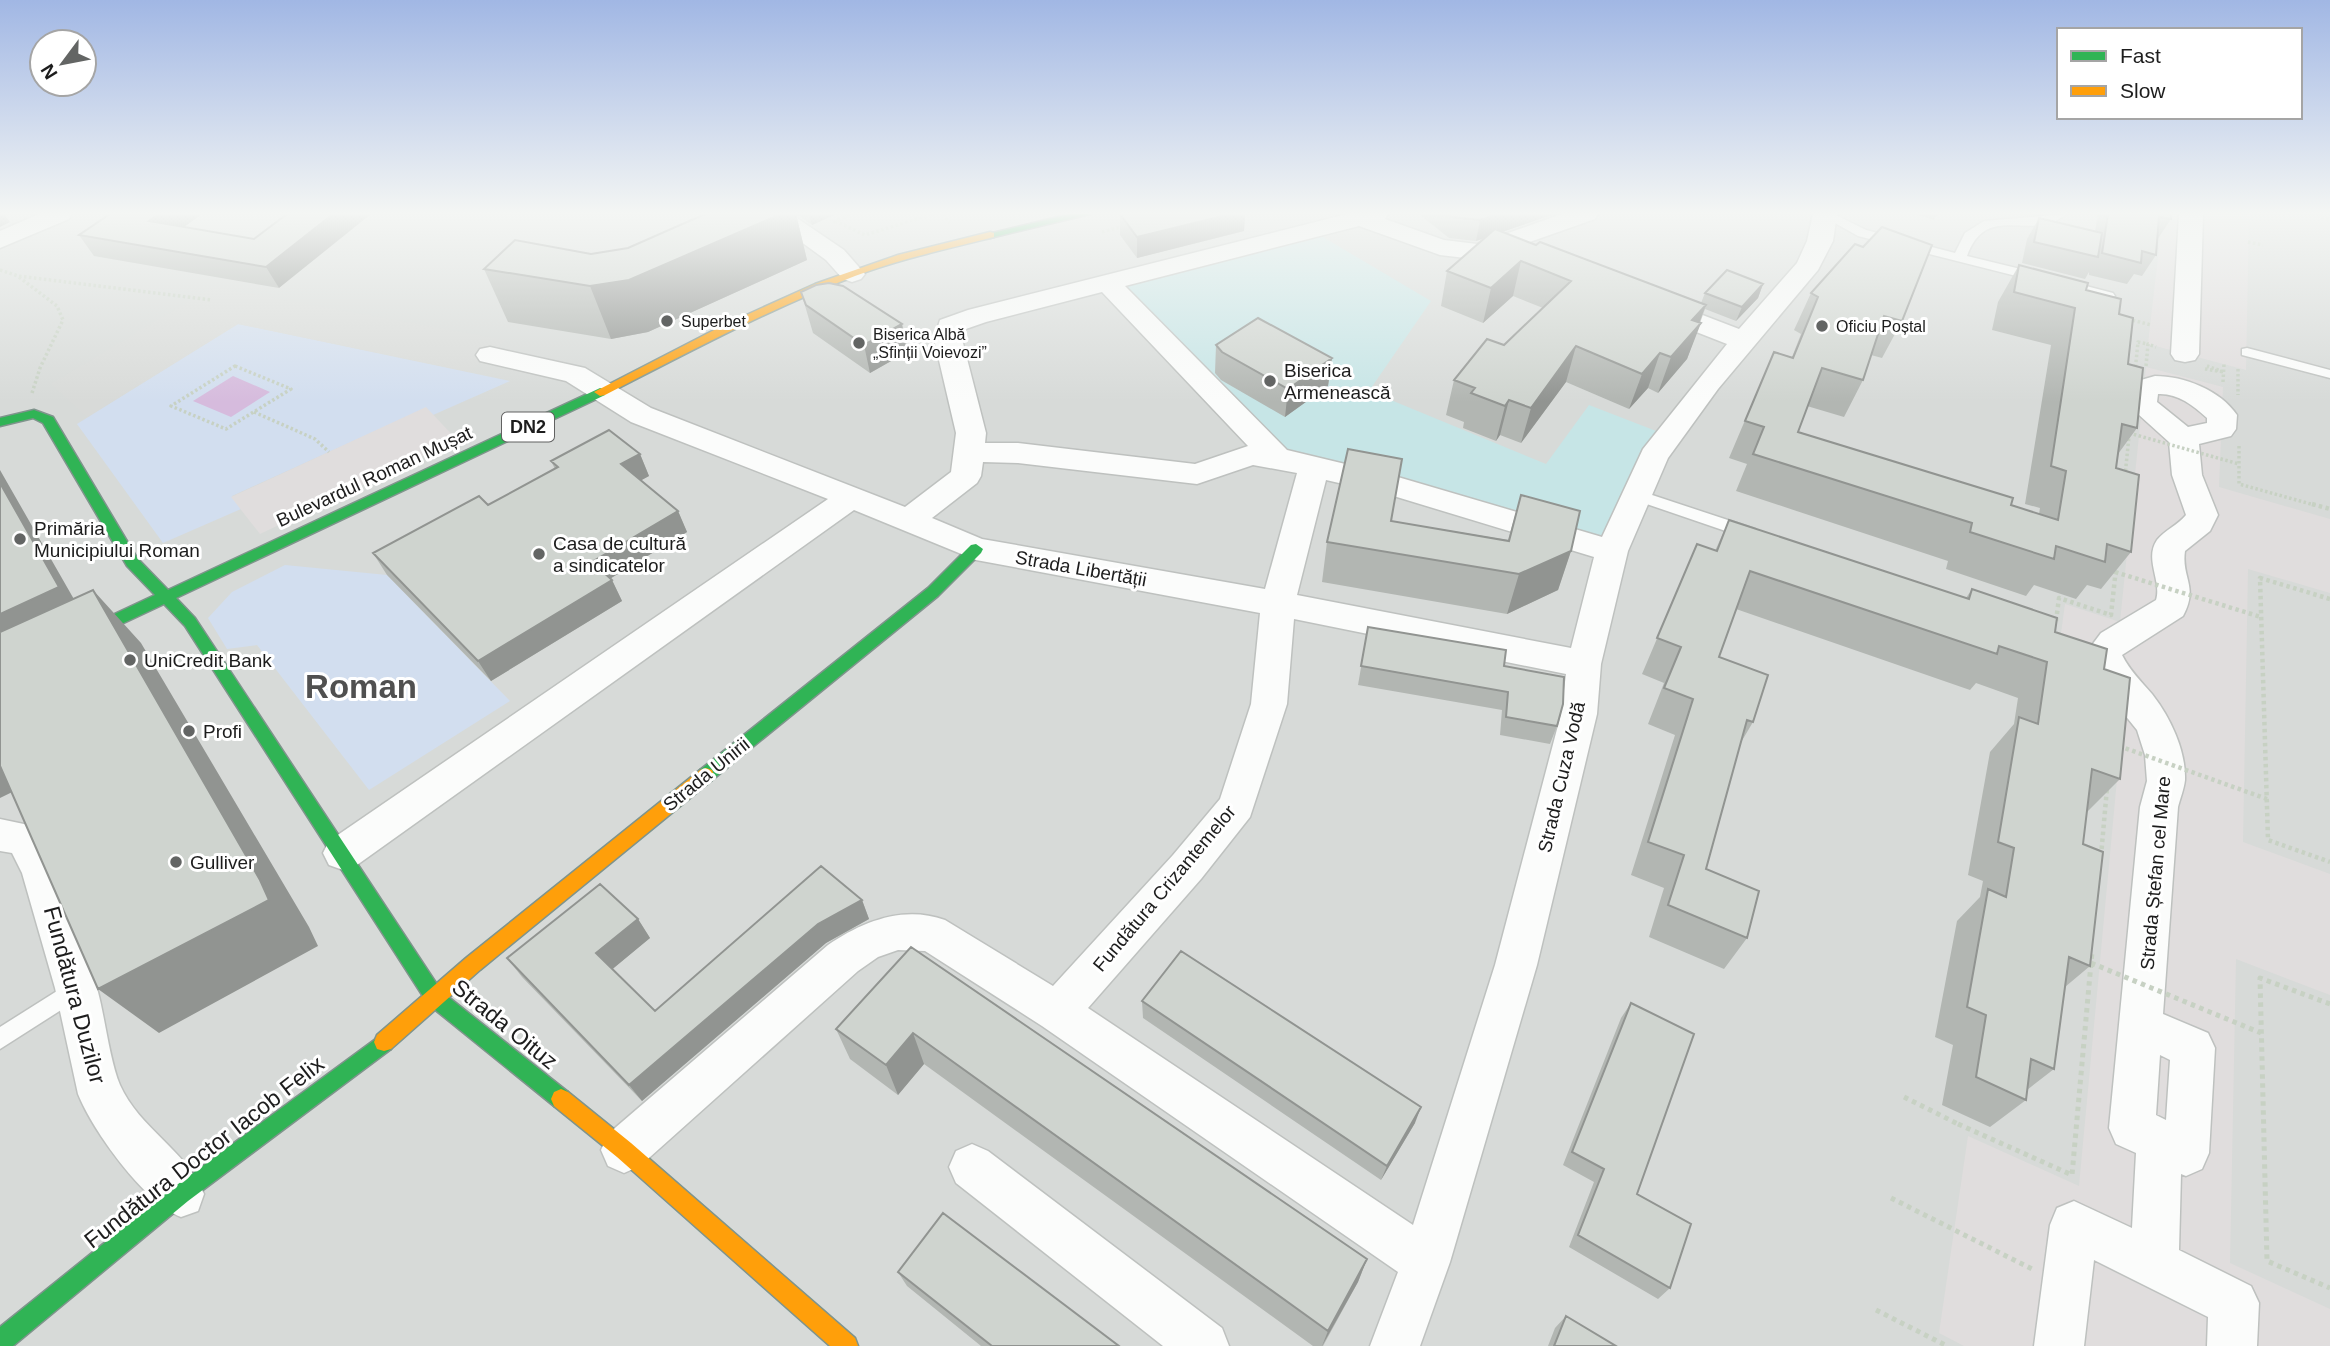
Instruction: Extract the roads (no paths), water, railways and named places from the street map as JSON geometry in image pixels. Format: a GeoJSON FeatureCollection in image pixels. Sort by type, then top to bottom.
{"type":"FeatureCollection","features":[{"type":"Feature","properties":{"kind":"street","name":"Bulevardul Roman Mușat"},"geometry":{"type":"LineString","coordinates":[[0,675],[603,391],[728,327],[845,277]]}},
{"type":"Feature","properties":{"kind":"street"},"geometry":{"type":"LineString","coordinates":[[907,521],[966,476],[971,433],[948,339],[950,326],[977,316],[1128,277]]}},
{"type":"Feature","properties":{"kind":"street","name":"Strada Cuza Vodă"},"geometry":{"type":"LineString","coordinates":[[1395,1346],[1426,1262],[1516,965],[1579,714],[1584,664],[1612,551],[1654,456],[1708,383],[1798,277]]}},
{"type":"Feature","properties":{"kind":"street"},"geometry":{"type":"LineString","coordinates":[[2185,354],[2188,277]]}},
{"type":"Feature","properties":{"kind":"street"},"geometry":{"type":"LineString","coordinates":[[1107,282],[1277,458]]}},
{"type":"Feature","properties":{"kind":"street"},"geometry":{"type":"LineString","coordinates":[[1630,297],[1745,341]]}},
{"type":"Feature","properties":{"kind":"street","name":"Strada Libertății"},"geometry":{"type":"LineString","coordinates":[[490,355],[575,374],[641,415],[850,496],[976,549],[1584,664]]}},
{"type":"Feature","properties":{"kind":"street","name":"Strada Oituz"},"geometry":{"type":"LineString","coordinates":[[0,422],[25,414],[34,414],[48,420],[132,562],[190,622],[435,998],[624,1150],[847,1346]]}},
{"type":"Feature","properties":{"kind":"street","name":"Strada Ștefan cel Mare"},"geometry":{"type":"LineString","coordinates":[[2141,1026],[2193,1048],[2186,1153],[2132,1128],[2159,807],[2166,781],[2163,755],[2154,726],[2139,704],[2077,639],[2113,642],[2171,607],[2175,593],[2168,558],[2171,546],[2199,523],[2202,514],[2187,475],[2183,438]]}},
{"type":"Feature","properties":{"kind":"street"},"geometry":{"type":"LineString","coordinates":[[968,452],[1018,453],[1197,474],[1251,455],[1277,458],[1391,485],[1612,551]]}},
{"type":"Feature","properties":{"kind":"street","name":"Fundătura Crizantemelor"},"geometry":{"type":"LineString","coordinates":[[1057,1012],[1237,807],[1269,704],[1278,604],[1314,467]]}},
{"type":"Feature","properties":{"kind":"street"},"geometry":{"type":"LineString","coordinates":[[343,853],[835,511],[850,496]]}},
{"type":"Feature","properties":{"kind":"street","name":"Strada Unirii"},"geometry":{"type":"LineString","coordinates":[[435,998],[735,750],[885,632],[933,592],[976,549]]}},
{"type":"Feature","properties":{"kind":"street","name":"Fundătura Duzilor"},"geometry":{"type":"LineString","coordinates":[[0,835],[24,839],[41,870],[76,988],[100,1094],[124,1131],[181,1194]]}},
{"type":"Feature","properties":{"kind":"street"},"geometry":{"type":"LineString","coordinates":[[624,1150],[843,958],[865,943],[898,932],[931,933],[1057,1012],[1426,1262]]}},
{"type":"Feature","properties":{"kind":"street","name":"Fundătura Doctor Iacob Felix"},"geometry":{"type":"LineString","coordinates":[[0,1342],[181,1194],[396,1034],[435,998]]}},
{"type":"Feature","properties":{"kind":"street"},"geometry":{"type":"LineString","coordinates":[[2154,1264],[2159,1141]]}},
{"type":"Feature","properties":{"kind":"street"},"geometry":{"type":"LineString","coordinates":[[972,1167],[1204,1346]]}},
{"type":"Feature","properties":{"kind":"street"},"geometry":{"type":"LineString","coordinates":[[2059,1346],[2074,1225],[2234,1303],[2232,1346]]}},
{"type":"Feature","properties":{"kind":"lane"},"geometry":{"type":"LineString","coordinates":[[2035,277],[2108,296]]}},
{"type":"Feature","properties":{"kind":"lane"},"geometry":{"type":"LineString","coordinates":[[2246,352],[2330,374]]}},
{"type":"Feature","properties":{"kind":"lane"},"geometry":{"type":"LineString","coordinates":[[1637,495],[1769,540]]}},
{"type":"Feature","properties":{"kind":"lane"},"geometry":{"type":"LineString","coordinates":[[0,1039],[76,988]]}},
{"type":"Feature","properties":{"kind":"place","name":"Superbet"},"geometry":{"type":"Point","coordinates":[667,321]}},
{"type":"Feature","properties":{"kind":"place","name":"Oficiu Poștal"},"geometry":{"type":"Point","coordinates":[1822,326]}},
{"type":"Feature","properties":{"kind":"place","name":"Biserica Albă „Sfinții Voievozi”"},"geometry":{"type":"Point","coordinates":[859,343]}},
{"type":"Feature","properties":{"kind":"place","name":"Biserica Armenească"},"geometry":{"type":"Point","coordinates":[1270,381]}},
{"type":"Feature","properties":{"kind":"place","name":"Primăria Municipiului Roman"},"geometry":{"type":"Point","coordinates":[20,539]}},
{"type":"Feature","properties":{"kind":"place","name":"Casa de cultură a sindicatelor"},"geometry":{"type":"Point","coordinates":[539,554]}},
{"type":"Feature","properties":{"kind":"place","name":"UniCredit Bank"},"geometry":{"type":"Point","coordinates":[130,660]}},
{"type":"Feature","properties":{"kind":"place","name":"Profi"},"geometry":{"type":"Point","coordinates":[189,731]}},
{"type":"Feature","properties":{"kind":"place","name":"Gulliver"},"geometry":{"type":"Point","coordinates":[176,862]}},
{"type":"Feature","properties":{"kind":"district","name":"Roman"},"geometry":{"type":"Point","coordinates":[361,686]}}]}
